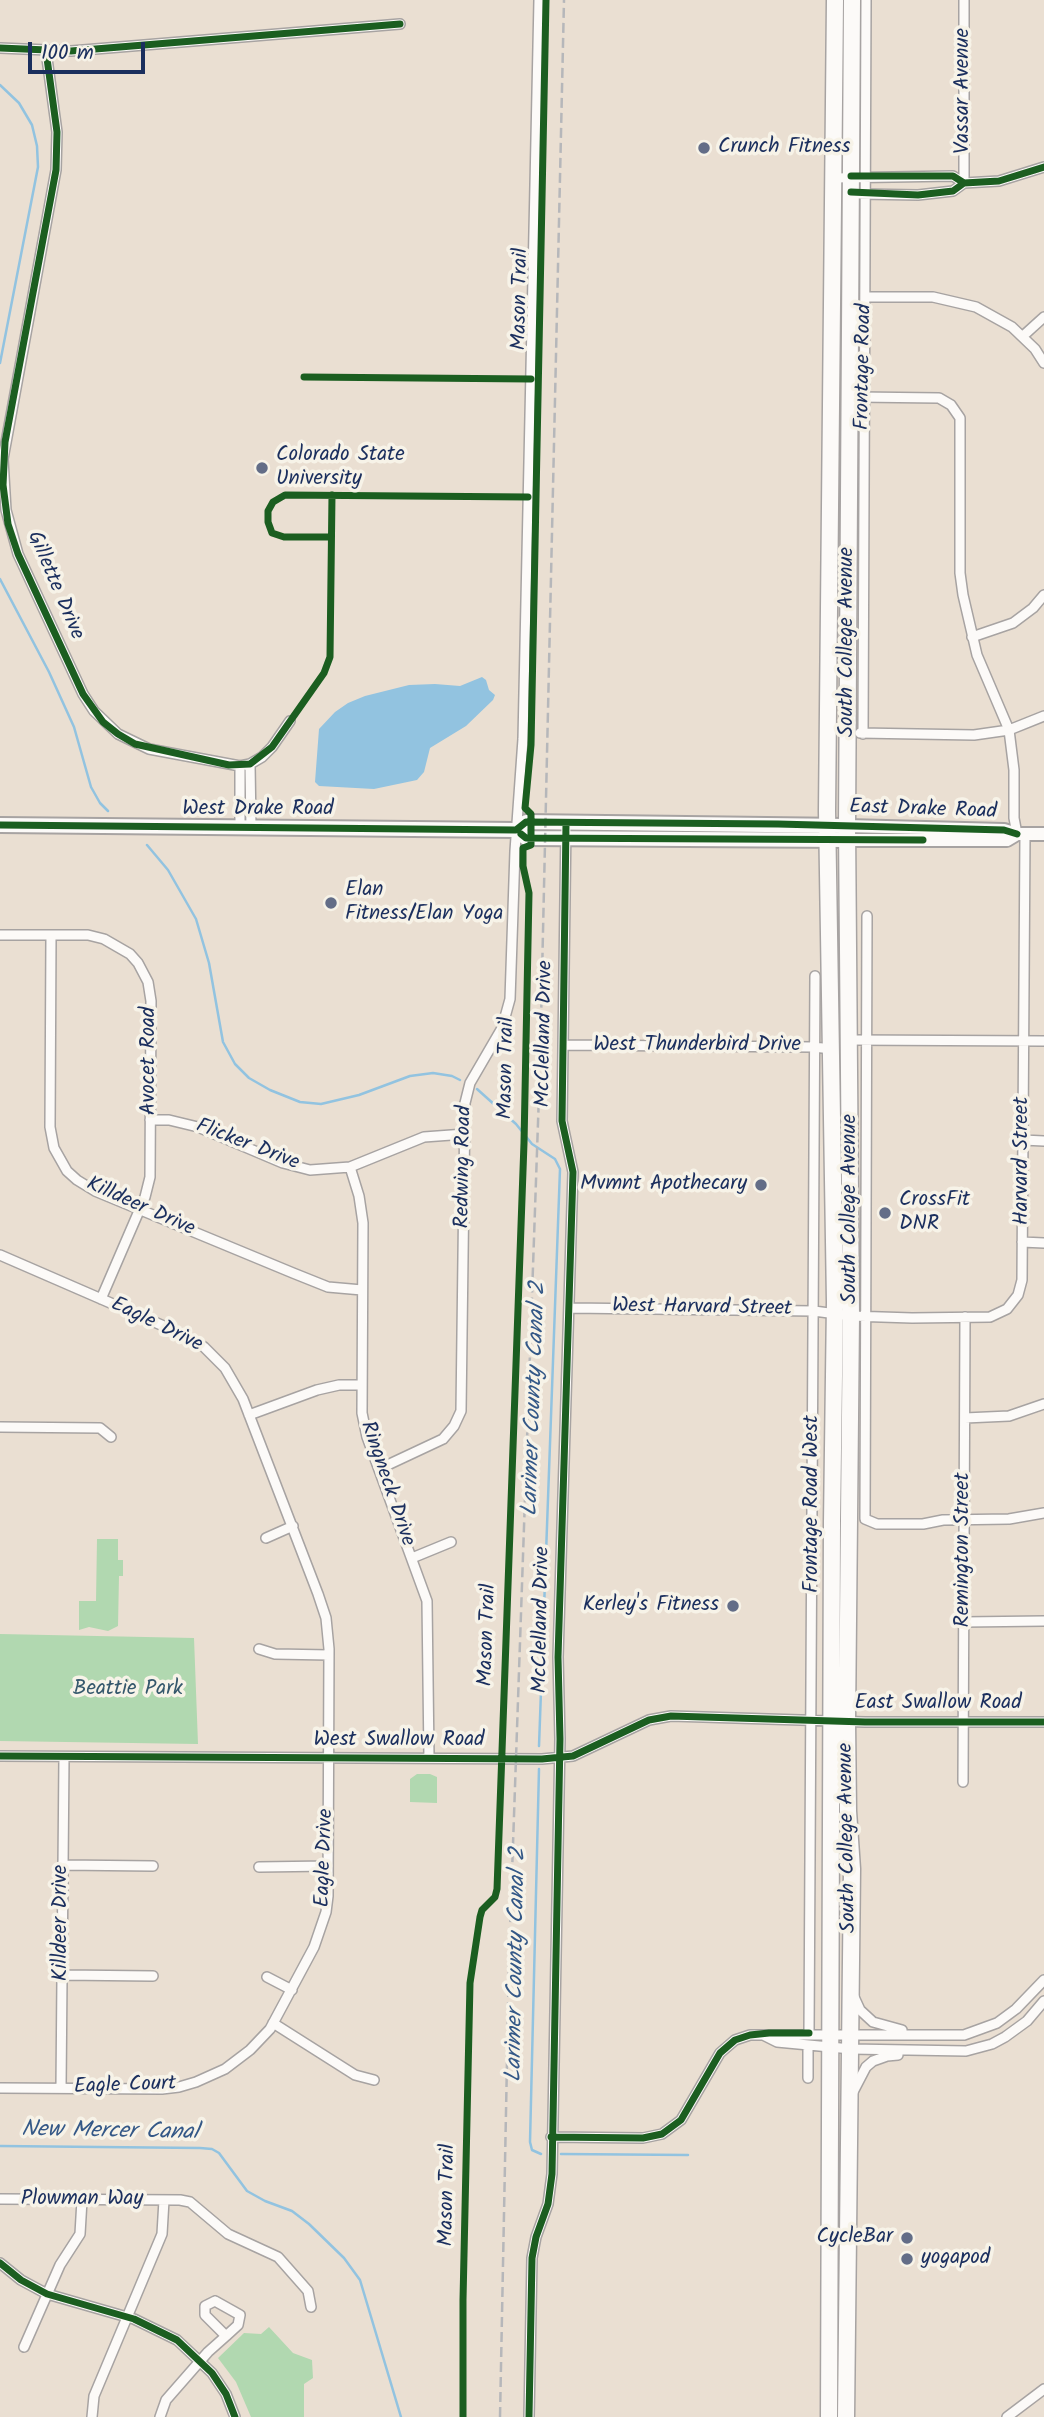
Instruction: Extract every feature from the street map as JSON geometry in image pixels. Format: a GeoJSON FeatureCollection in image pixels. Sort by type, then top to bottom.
{"type":"FeatureCollection","features":[{"type":"Feature","properties":{"kind":"highway","name":"South College Avenue"},"geometry":{"type":"LineString","coordinates":[[835,0],[827,832],[831,1049],[850,1316]]}},
{"type":"Feature","properties":{"kind":"highway","name":"South College Avenue"},"geometry":{"type":"LineString","coordinates":[[829,2417],[830,2040],[850,1316],[850,1110],[858,1040],[847,833],[855,733],[857,397],[849,374],[858,176],[852,0]]}},
{"type":"Feature","properties":{"kind":"highway"},"geometry":{"type":"LineString","coordinates":[[832,344],[841,354],[844,371],[849,374]]}},
{"type":"Feature","properties":{"kind":"highway"},"geometry":{"type":"LineString","coordinates":[[830,985],[839,995],[841,1033],[858,1040]]}},
{"type":"Feature","properties":{"kind":"highway"},"geometry":{"type":"LineString","coordinates":[[831,1049],[840,1055],[843,1103],[850,1110]]}},
{"type":"Feature","properties":{"kind":"highway","name":"South College Avenue"},"geometry":{"type":"LineString","coordinates":[[839,1720],[852,1870],[846,2417]]}},
{"type":"Feature","properties":{"kind":"main road","name":"West Drake Road"},"geometry":{"type":"LineString","coordinates":[[516,830],[526,822],[692,831],[827,832]]}},
{"type":"Feature","properties":{"kind":"main road","name":"West Drake Road"},"geometry":{"type":"LineString","coordinates":[[0,825],[516,830],[526,838],[634,838],[687,828],[692,831],[733,824],[827,832]]}},
{"type":"Feature","properties":{"kind":"main road","name":"East Drake Road"},"geometry":{"type":"LineString","coordinates":[[827,832],[1007,840],[1021,834],[1044,834]]}},
{"type":"Feature","properties":{"kind":"street","name":"Redwing Road"},"geometry":{"type":"LineString","coordinates":[[379,1469],[443,1439],[454,1426],[461,1411],[465,1103],[470,1083],[502,1028],[510,999],[516,830],[523,739],[539,0]]}},
{"type":"Feature","properties":{"kind":"street"},"geometry":{"type":"LineString","coordinates":[[858,176],[866,0]]}},
{"type":"Feature","properties":{"kind":"street","name":"Vassar Avenue"},"geometry":{"type":"LineString","coordinates":[[964,0],[964,183]]}},
{"type":"Feature","properties":{"kind":"street"},"geometry":{"type":"LineString","coordinates":[[0,48],[71,51],[400,24]]}},
{"type":"Feature","properties":{"kind":"street","name":"Gillette Drive"},"geometry":{"type":"LineString","coordinates":[[46,51],[57,132],[56,170],[5,443],[3,485],[8,524],[18,554],[83,694],[103,722],[118,734],[142,746],[240,766],[250,764]]}},
{"type":"Feature","properties":{"kind":"street"},"geometry":{"type":"LineString","coordinates":[[833,184],[858,193],[918,195],[953,191],[964,183],[999,181],[1044,167]]}},
{"type":"Feature","properties":{"kind":"street"},"geometry":{"type":"LineString","coordinates":[[833,184],[858,176],[953,176],[964,183]]}},
{"type":"Feature","properties":{"kind":"street","name":"Frontage Road"},"geometry":{"type":"LineString","coordinates":[[857,397],[865,297],[858,193]]}},
{"type":"Feature","properties":{"kind":"street"},"geometry":{"type":"LineString","coordinates":[[865,297],[933,298],[963,303],[1000,318],[1023,336],[1044,363]]}},
{"type":"Feature","properties":{"kind":"street"},"geometry":{"type":"LineString","coordinates":[[1023,336],[1044,317]]}},
{"type":"Feature","properties":{"kind":"street","name":"Harvard Street"},"geometry":{"type":"LineString","coordinates":[[850,1316],[965,1317],[999,1314],[1014,1301],[1021,1288],[1023,1140],[1021,834],[1014,818],[1014,770],[1009,730],[972,637],[960,573],[960,418],[951,405],[939,398],[857,397]]}},
{"type":"Feature","properties":{"kind":"street"},"geometry":{"type":"LineString","coordinates":[[972,637],[1013,623],[1033,608],[1044,595]]}},
{"type":"Feature","properties":{"kind":"street"},"geometry":{"type":"LineString","coordinates":[[855,733],[960,736],[1009,730],[1044,716]]}},
{"type":"Feature","properties":{"kind":"street"},"geometry":{"type":"LineString","coordinates":[[245,828],[250,764],[272,747],[290,721]]}},
{"type":"Feature","properties":{"kind":"street"},"geometry":{"type":"LineString","coordinates":[[240,766],[245,828]]}},
{"type":"Feature","properties":{"kind":"street","name":"McClelland Drive"},"geometry":{"type":"LineString","coordinates":[[529,2417],[532,2258],[550,2192],[559,1759],[558,1657],[573,1172],[562,1121],[566,823]]}},
{"type":"Feature","properties":{"kind":"street"},"geometry":{"type":"LineString","coordinates":[[867,916],[858,1040],[850,1316],[865,1519],[877,1524],[898,1524],[1009,1519],[1044,1513]]}},
{"type":"Feature","properties":{"kind":"street","name":"Avocet Road"},"geometry":{"type":"LineString","coordinates":[[0,935],[88,935],[104,939],[130,954],[144,974],[151,1001],[149,1177],[139,1209],[101,1299]]}},
{"type":"Feature","properties":{"kind":"street","name":"Killdeer Drive"},"geometry":{"type":"LineString","coordinates":[[51,935],[50,1127],[54,1148],[68,1171],[85,1186],[328,1287],[362,1290]]}},
{"type":"Feature","properties":{"kind":"street","name":"Frontage Road West"},"geometry":{"type":"LineString","coordinates":[[809,2033],[815,976]]}},
{"type":"Feature","properties":{"kind":"street"},"geometry":{"type":"LineString","coordinates":[[858,1040],[1044,1041]]}},
{"type":"Feature","properties":{"kind":"street","name":"West Thunderbird Drive"},"geometry":{"type":"LineString","coordinates":[[563,1045],[814,1046],[831,1049]]}},
{"type":"Feature","properties":{"kind":"street","name":"Flicker Drive"},"geometry":{"type":"LineString","coordinates":[[150,1120],[169,1120],[198,1127],[294,1167],[324,1170],[350,1167],[424,1137],[464,1135]]}},
{"type":"Feature","properties":{"kind":"street"},"geometry":{"type":"LineString","coordinates":[[1023,1140],[1044,1141]]}},
{"type":"Feature","properties":{"kind":"street","name":"Ringneck Drive"},"geometry":{"type":"LineString","coordinates":[[350,1167],[362,1209],[363,1424],[423,1585],[429,1615],[429,1758]]}},
{"type":"Feature","properties":{"kind":"street"},"geometry":{"type":"LineString","coordinates":[[1022,1242],[1044,1242]]}},
{"type":"Feature","properties":{"kind":"street","name":"Eagle Drive"},"geometry":{"type":"LineString","coordinates":[[0,1255],[182,1334],[204,1347],[232,1378],[249,1415],[326,1618],[329,1655],[328,1866],[326,1912],[316,1943]]}},
{"type":"Feature","properties":{"kind":"street","name":"West Harvard Street"},"geometry":{"type":"LineString","coordinates":[[570,1308],[814,1311],[850,1316]]}},
{"type":"Feature","properties":{"kind":"street","name":"Remington Street"},"geometry":{"type":"LineString","coordinates":[[963,1782],[965,1317]]}},
{"type":"Feature","properties":{"kind":"street"},"geometry":{"type":"LineString","coordinates":[[249,1415],[317,1390],[339,1385],[362,1385]]}},
{"type":"Feature","properties":{"kind":"street"},"geometry":{"type":"LineString","coordinates":[[965,1418],[1009,1416],[1044,1404]]}},
{"type":"Feature","properties":{"kind":"street"},"geometry":{"type":"LineString","coordinates":[[0,1427],[100,1428],[111,1437]]}},
{"type":"Feature","properties":{"kind":"street"},"geometry":{"type":"LineString","coordinates":[[265,1538],[293,1526]]}},
{"type":"Feature","properties":{"kind":"street"},"geometry":{"type":"LineString","coordinates":[[412,1558],[452,1542]]}},
{"type":"Feature","properties":{"kind":"street"},"geometry":{"type":"LineString","coordinates":[[964,1622],[1044,1621]]}},
{"type":"Feature","properties":{"kind":"street"},"geometry":{"type":"LineString","coordinates":[[259,1649],[275,1654],[329,1655]]}},
{"type":"Feature","properties":{"kind":"street","name":"West Swallow Road"},"geometry":{"type":"LineString","coordinates":[[0,1756],[559,1759],[573,1756],[660,1717],[690,1715],[839,1720]]}},
{"type":"Feature","properties":{"kind":"street","name":"East Swallow Road"},"geometry":{"type":"LineString","coordinates":[[839,1720],[1044,1722]]}},
{"type":"Feature","properties":{"kind":"street","name":"Killdeer Drive"},"geometry":{"type":"LineString","coordinates":[[61,2088],[64,1757]]}},
{"type":"Feature","properties":{"kind":"street"},"geometry":{"type":"LineString","coordinates":[[62,1866],[153,1866]]}},
{"type":"Feature","properties":{"kind":"street"},"geometry":{"type":"LineString","coordinates":[[260,1867],[328,1866]]}},
{"type":"Feature","properties":{"kind":"street","name":"Eagle Court"},"geometry":{"type":"LineString","coordinates":[[0,2088],[162,2089],[196,2082],[218,2073],[239,2060],[273,2023],[316,1943]]}},
{"type":"Feature","properties":{"kind":"street"},"geometry":{"type":"LineString","coordinates":[[62,1975],[153,1976]]}},
{"type":"Feature","properties":{"kind":"street"},"geometry":{"type":"LineString","coordinates":[[267,1977],[292,1990]]}},
{"type":"Feature","properties":{"kind":"street"},"geometry":{"type":"LineString","coordinates":[[761,2034],[777,2042],[808,2045],[830,2040],[851,2042],[917,2035],[954,2036],[986,2029],[1008,2016],[1044,1980]]}},
{"type":"Feature","properties":{"kind":"street"},"geometry":{"type":"LineString","coordinates":[[851,1992],[860,2010],[873,2022],[917,2035]]}},
{"type":"Feature","properties":{"kind":"street"},"geometry":{"type":"LineString","coordinates":[[551,2137],[643,2138],[662,2134],[681,2120],[726,2046],[735,2040],[761,2034],[809,2033],[830,2040],[909,2050],[958,2051],[992,2044],[1018,2029],[1044,2001]]}},
{"type":"Feature","properties":{"kind":"street"},"geometry":{"type":"LineString","coordinates":[[273,2023],[355,2075],[374,2080]]}},
{"type":"Feature","properties":{"kind":"street"},"geometry":{"type":"LineString","coordinates":[[808,2045],[808,2078]]}},
{"type":"Feature","properties":{"kind":"street"},"geometry":{"type":"LineString","coordinates":[[850,2096],[864,2070],[873,2061],[909,2050]]}},
{"type":"Feature","properties":{"kind":"street","name":"Plowman Way"},"geometry":{"type":"LineString","coordinates":[[0,2199],[190,2202],[229,2234],[278,2258],[308,2291],[311,2307]]}},
{"type":"Feature","properties":{"kind":"street"},"geometry":{"type":"LineString","coordinates":[[24,2347],[60,2265],[80,2234],[82,2200]]}},
{"type":"Feature","properties":{"kind":"street"},"geometry":{"type":"LineString","coordinates":[[92,2417],[94,2396],[162,2234],[164,2200]]}},
{"type":"Feature","properties":{"kind":"street"},"geometry":{"type":"LineString","coordinates":[[0,2263],[21,2280],[47,2294],[128,2316],[160,2329],[177,2340],[201,2360],[220,2385],[235,2417]]}},
{"type":"Feature","properties":{"kind":"street"},"geometry":{"type":"LineString","coordinates":[[160,2417],[166,2400],[226,2336]]}},
{"type":"Feature","properties":{"kind":"street"},"geometry":{"type":"LineString","coordinates":[[1007,2417],[1044,2389]]}},
{"type":"Feature","properties":{"kind":"green space"},"geometry":{"type":"Polygon","coordinates":[[[97,1539],[118,1539],[118,1560],[123,1560],[123,1576],[119,1576],[118,1626],[108,1631],[89,1627],[79,1630],[79,1601],[96,1601],[97,1539]]]}},
{"type":"Feature","properties":{"kind":"green space","name":"Beattie Park"},"geometry":{"type":"Polygon","coordinates":[[[0,1634],[194,1638],[198,1744],[0,1741],[0,1634]]]}},
{"type":"Feature","properties":{"kind":"green space"},"geometry":{"type":"Polygon","coordinates":[[[417,1774],[437,1777],[437,1803],[410,1802],[410,1779],[417,1774]]]}},
{"type":"Feature","properties":{"kind":"green space"},"geometry":{"type":"Polygon","coordinates":[[[269,2327],[293,2353],[312,2360],[313,2378],[304,2384],[304,2417],[251,2417],[236,2382],[218,2358],[244,2333],[261,2334],[269,2327]]]}},
{"type":"Feature","properties":{"kind":"water"},"geometry":{"type":"Polygon","coordinates":[[[482,677],[495,695],[493,700],[466,726],[430,748],[424,772],[417,780],[374,789],[319,786],[315,782],[319,729],[348,703],[409,685],[460,686],[482,677]]]}},
{"type":"Feature","properties":{"kind":"waterway","name":"Larimer County Canal 2"},"geometry":{"type":"LineString","coordinates":[[0,85],[19,103],[32,125],[38,167],[0,363]]}},
{"type":"Feature","properties":{"kind":"waterway","name":"Larimer County Canal 2"},"geometry":{"type":"LineString","coordinates":[[0,579],[49,672],[74,727],[91,787],[108,811]]}},
{"type":"Feature","properties":{"kind":"waterway","name":"Larimer County Canal 2"},"geometry":{"type":"LineString","coordinates":[[147,845],[168,870],[196,919],[209,963],[223,1042],[235,1064],[249,1078],[300,1102],[321,1104],[359,1095],[410,1076],[433,1073],[460,1080]]}},
{"type":"Feature","properties":{"kind":"waterway","name":"Larimer County Canal 2"},"geometry":{"type":"LineString","coordinates":[[477,1089],[516,1124],[532,1144],[555,1159],[560,1169],[539,1746]]}},
{"type":"Feature","properties":{"kind":"waterway","name":"Larimer County Canal 2"},"geometry":{"type":"LineString","coordinates":[[539,1769],[530,2142],[532,2150],[541,2154]]}},
{"type":"Feature","properties":{"kind":"waterway","name":"New Mercer Canal"},"geometry":{"type":"LineString","coordinates":[[0,2146],[200,2148],[219,2153],[247,2191],[292,2211],[309,2224],[344,2258],[360,2280],[401,2417]]}},
{"type":"Feature","properties":{"kind":"waterway","name":"Larimer County Canal 2"},"geometry":{"type":"LineString","coordinates":[[561,2154],[688,2155]]}},
{"type":"Feature","properties":{"kind":"railway"},"geometry":{"type":"LineString","coordinates":[[500,2417],[509,1960],[540,1065],[564,0]]}},
{"type":"Feature","properties":{"kind":"cycle path","name":"Mason Trail"},"geometry":{"type":"LineString","coordinates":[[463,2417],[470,1983],[482,1910],[495,1897],[497,1889],[524,1143],[529,893],[523,866],[523,848],[531,845],[531,814],[525,808],[531,745],[546,0]]}},
{"type":"Feature","properties":{"kind":"cycle path"},"geometry":{"type":"LineString","coordinates":[[0,48],[71,51],[400,24]]}},
{"type":"Feature","properties":{"kind":"cycle path"},"geometry":{"type":"LineString","coordinates":[[46,51],[57,132],[56,170],[5,442],[3,485],[8,524],[18,554],[83,694],[103,722],[135,744],[229,765],[250,764],[272,747],[324,673],[330,657],[332,495]]}},
{"type":"Feature","properties":{"kind":"cycle path"},"geometry":{"type":"LineString","coordinates":[[851,176],[953,176],[964,183],[999,181],[1044,167]]}},
{"type":"Feature","properties":{"kind":"cycle path"},"geometry":{"type":"LineString","coordinates":[[851,192],[918,195],[953,191],[964,183]]}},
{"type":"Feature","properties":{"kind":"cycle path"},"geometry":{"type":"LineString","coordinates":[[304,377],[531,379]]}},
{"type":"Feature","properties":{"kind":"cycle path"},"geometry":{"type":"LineString","coordinates":[[331,537],[284,537],[272,533],[268,511],[273,502],[285,495],[528,497]]}},
{"type":"Feature","properties":{"kind":"cycle path"},"geometry":{"type":"LineString","coordinates":[[0,825],[516,830],[526,822],[778,824],[1004,830],[1017,834]]}},
{"type":"Feature","properties":{"kind":"cycle path"},"geometry":{"type":"LineString","coordinates":[[529,2417],[532,2258],[536,2237],[548,2204],[552,2174],[560,1739],[558,1657],[573,1172],[562,1121],[566,823]]}},
{"type":"Feature","properties":{"kind":"cycle path"},"geometry":{"type":"LineString","coordinates":[[521,834],[526,838],[923,840]]}},
{"type":"Feature","properties":{"kind":"cycle path"},"geometry":{"type":"LineString","coordinates":[[0,1756],[542,1759],[573,1756],[649,1720],[671,1716],[865,1722],[1044,1722]]}},
{"type":"Feature","properties":{"kind":"cycle path"},"geometry":{"type":"LineString","coordinates":[[551,2137],[643,2138],[662,2134],[681,2120],[720,2053],[735,2040],[769,2033],[809,2033]]}},
{"type":"Feature","properties":{"kind":"cycle path"},"geometry":{"type":"LineString","coordinates":[[0,2263],[21,2280],[47,2294],[134,2319],[177,2340],[212,2373],[226,2394],[235,2417]]}},
{"type":"Feature","properties":{"kind":"place","name":"Crunch Fitness"},"geometry":{"type":"Point","coordinates":[704,148]}},
{"type":"Feature","properties":{"kind":"place","name":"Colorado State University"},"geometry":{"type":"Point","coordinates":[262,468]}},
{"type":"Feature","properties":{"kind":"place","name":"Elan Fitness/Elan Yoga"},"geometry":{"type":"Point","coordinates":[331,903]}},
{"type":"Feature","properties":{"kind":"place","name":"Mvmnt Apothecary"},"geometry":{"type":"Point","coordinates":[761,1185]}},
{"type":"Feature","properties":{"kind":"place","name":"CrossFit DNR"},"geometry":{"type":"Point","coordinates":[885,1213]}},
{"type":"Feature","properties":{"kind":"place","name":"Kerley's Fitness"},"geometry":{"type":"Point","coordinates":[733,1606]}},
{"type":"Feature","properties":{"kind":"place","name":"CycleBar"},"geometry":{"type":"Point","coordinates":[907,2238]}},
{"type":"Feature","properties":{"kind":"place","name":"yogapod"},"geometry":{"type":"Point","coordinates":[907,2259]}}]}
